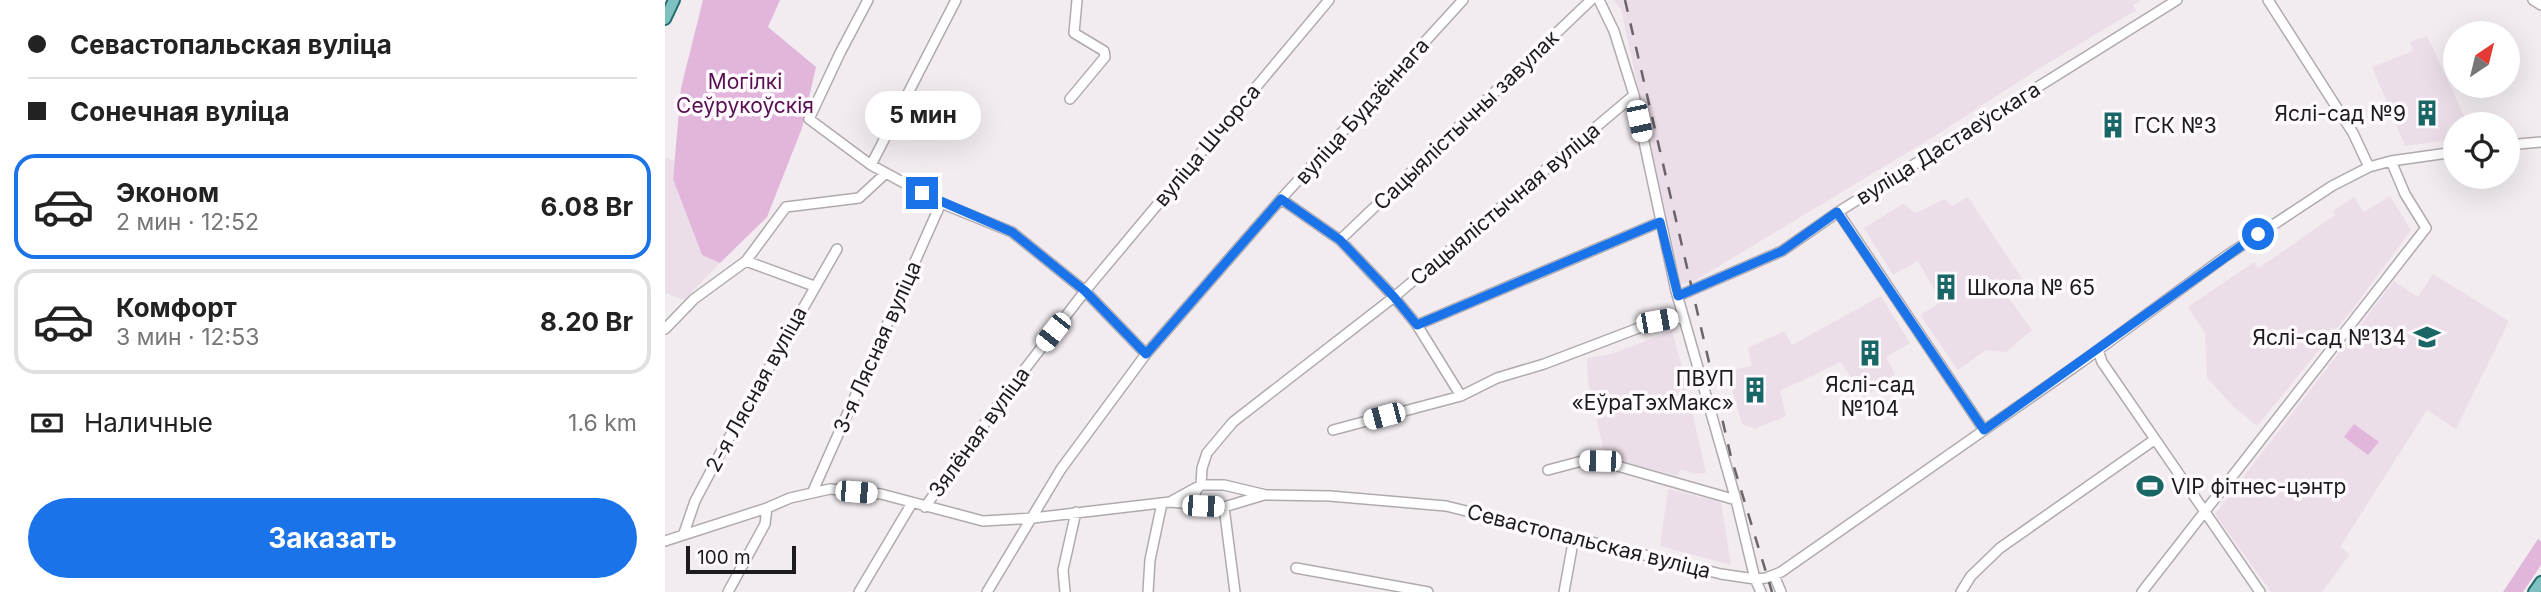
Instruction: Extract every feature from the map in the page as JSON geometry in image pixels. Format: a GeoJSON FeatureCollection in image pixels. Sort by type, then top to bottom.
{"type":"FeatureCollection","features":[{"type":"Feature","properties":{"kind":"main road"},"geometry":{"type":"LineString","coordinates":[[665,19],[674,0]]}},
{"type":"Feature","properties":{"kind":"main road"},"geometry":{"type":"LineString","coordinates":[[2534,592],[2541,582]]}},
{"type":"Feature","properties":{"kind":"street"},"geometry":{"type":"LineString","coordinates":[[868,0],[809,119],[871,165],[941,202],[1012,232],[1085,291],[1146,354]]}},
{"type":"Feature","properties":{"kind":"street"},"geometry":{"type":"LineString","coordinates":[[871,165],[956,0]]}},
{"type":"Feature","properties":{"kind":"street"},"geometry":{"type":"LineString","coordinates":[[1070,99],[1105,57],[1104,51],[1074,33],[1077,0]]}},
{"type":"Feature","properties":{"kind":"street","name":"вуліца Шчорса"},"geometry":{"type":"LineString","coordinates":[[1085,291],[1329,0]]}},
{"type":"Feature","properties":{"kind":"street","name":"вуліца Будзённага"},"geometry":{"type":"LineString","coordinates":[[986,592],[1061,469],[1146,354],[1281,199],[1463,0]]}},
{"type":"Feature","properties":{"kind":"street","name":"Сацыялістычны завулак"},"geometry":{"type":"LineString","coordinates":[[1340,240],[1591,0]]}},
{"type":"Feature","properties":{"kind":"street"},"geometry":{"type":"LineString","coordinates":[[1599,0],[1613,31],[1634,96],[1683,317],[1736,500],[1755,579],[1761,592]]}},
{"type":"Feature","properties":{"kind":"street","name":"вуліца Дастаеўскага"},"geometry":{"type":"LineString","coordinates":[[1677,293],[1782,251],[1837,212],[2177,0]]}},
{"type":"Feature","properties":{"kind":"street"},"geometry":{"type":"LineString","coordinates":[[2268,0],[2353,133],[2369,167]]}},
{"type":"Feature","properties":{"kind":"street"},"geometry":{"type":"LineString","coordinates":[[2533,0],[2541,5]]}},
{"type":"Feature","properties":{"kind":"street","name":"Сацыялістычная вуліца"},"geometry":{"type":"LineString","coordinates":[[1203,506],[1195,501],[1194,497],[1196,489],[1201,485],[1202,468],[1207,453],[1233,422],[1394,297],[1634,96]]}},
{"type":"Feature","properties":{"kind":"street"},"geometry":{"type":"LineString","coordinates":[[2520,144],[2541,142]]}},
{"type":"Feature","properties":{"kind":"street","name":"Севастопальская вуліца"},"geometry":{"type":"LineString","coordinates":[[1166,503],[1201,485],[1224,485],[1266,495],[1342,497],[1446,506],[1721,574],[1755,579],[1775,575],[2098,350],[2271,225],[2332,186],[2369,167],[2391,160],[2443,154]]}},
{"type":"Feature","properties":{"kind":"street"},"geometry":{"type":"LineString","coordinates":[[2142,592],[2426,228],[2405,194],[2391,160]]}},
{"type":"Feature","properties":{"kind":"street"},"geometry":{"type":"LineString","coordinates":[[665,329],[694,299],[746,261],[786,207],[859,198],[886,173]]}},
{"type":"Feature","properties":{"kind":"street"},"geometry":{"type":"LineString","coordinates":[[1281,199],[1340,240],[1394,297],[1417,325],[1461,396]]}},
{"type":"Feature","properties":{"kind":"street","name":"3-я Лясная вуліца"},"geometry":{"type":"LineString","coordinates":[[813,491],[941,202]]}},
{"type":"Feature","properties":{"kind":"street"},"geometry":{"type":"LineString","coordinates":[[1837,212],[1984,430]]}},
{"type":"Feature","properties":{"kind":"street"},"geometry":{"type":"LineString","coordinates":[[1417,325],[1660,222]]}},
{"type":"Feature","properties":{"kind":"street","name":"2-я Лясная вуліца"},"geometry":{"type":"LineString","coordinates":[[684,533],[695,501],[837,249]]}},
{"type":"Feature","properties":{"kind":"street"},"geometry":{"type":"LineString","coordinates":[[746,261],[814,286]]}},
{"type":"Feature","properties":{"kind":"street","name":"Зялёная вуліца"},"geometry":{"type":"LineString","coordinates":[[925,507],[1005,395],[1085,291]]}},
{"type":"Feature","properties":{"kind":"street"},"geometry":{"type":"LineString","coordinates":[[1333,430],[1461,396],[1497,377],[1544,364],[1657,321],[1683,317]]}},
{"type":"Feature","properties":{"kind":"street"},"geometry":{"type":"LineString","coordinates":[[2098,350],[2102,362],[2154,440],[2260,592]]}},
{"type":"Feature","properties":{"kind":"street"},"geometry":{"type":"LineString","coordinates":[[1961,592],[1971,576],[2029,525],[2154,440]]}},
{"type":"Feature","properties":{"kind":"street"},"geometry":{"type":"LineString","coordinates":[[1548,470],[1581,461],[1600,461],[1736,500]]}},
{"type":"Feature","properties":{"kind":"street"},"geometry":{"type":"LineString","coordinates":[[1224,485],[1233,495],[1226,506],[1235,592]]}},
{"type":"Feature","properties":{"kind":"street","name":"Севастопальская вуліца"},"geometry":{"type":"LineString","coordinates":[[665,541],[790,498],[830,489],[881,494],[983,521],[1166,503],[1226,506],[1266,495]]}},
{"type":"Feature","properties":{"kind":"street"},"geometry":{"type":"LineString","coordinates":[[859,592],[912,503]]}},
{"type":"Feature","properties":{"kind":"street"},"geometry":{"type":"LineString","coordinates":[[1148,592],[1150,560],[1166,503]]}},
{"type":"Feature","properties":{"kind":"street"},"geometry":{"type":"LineString","coordinates":[[728,592],[765,524],[767,508]]}},
{"type":"Feature","properties":{"kind":"street"},"geometry":{"type":"LineString","coordinates":[[1065,592],[1063,570],[1076,512]]}},
{"type":"Feature","properties":{"kind":"street"},"geometry":{"type":"LineString","coordinates":[[1565,592],[1574,537]]}},
{"type":"Feature","properties":{"kind":"street"},"geometry":{"type":"LineString","coordinates":[[1296,568],[1428,592]]}},
{"type":"Feature","properties":{"kind":"street"},"geometry":{"type":"LineString","coordinates":[[1775,575],[1781,592]]}},
{"type":"Feature","properties":{"kind":"shaded area"},"geometry":{"type":"Polygon","coordinates":[[[1613,0],[2141,0],[2133,5],[2136,10],[1938,134],[1691,283],[1681,284],[1621,9],[1613,0]]]}},
{"type":"Feature","properties":{"kind":"shaded area"},"geometry":{"type":"Polygon","coordinates":[[[2427,36],[2443,70],[2443,98],[2456,98],[2462,112],[2443,112],[2443,141],[2405,146],[2372,67],[2413,51],[2410,42],[2427,36]]]}},
{"type":"Feature","properties":{"kind":"shaded area"},"geometry":{"type":"Polygon","coordinates":[[[665,157],[674,161],[673,179],[702,255],[720,263],[684,300],[665,293],[665,157]]]}},
{"type":"Feature","properties":{"kind":"shaded area"},"geometry":{"type":"Polygon","coordinates":[[[2390,196],[2411,230],[2352,310],[2257,426],[2233,406],[2207,378],[2205,333],[2188,307],[2254,262],[2258,268],[2266,263],[2335,215],[2333,211],[2354,197],[2364,212],[2390,196]]]}},
{"type":"Feature","properties":{"kind":"shaded area"},"geometry":{"type":"Polygon","coordinates":[[[1968,197],[2025,283],[2008,297],[2032,330],[2006,352],[1986,350],[1958,370],[1920,315],[1941,302],[1918,261],[1893,275],[1864,228],[1903,204],[1916,213],[1944,199],[1952,206],[1968,197]]]}},
{"type":"Feature","properties":{"kind":"shaded area"},"geometry":{"type":"Polygon","coordinates":[[[2433,274],[2509,321],[2456,429],[2427,410],[2340,547],[2350,554],[2322,592],[2271,592],[2215,514],[2394,281],[2418,297],[2433,274]]]}},
{"type":"Feature","properties":{"kind":"shaded area"},"geometry":{"type":"Polygon","coordinates":[[[1881,296],[1910,343],[1886,357],[1895,374],[1864,398],[1841,362],[1780,391],[1786,416],[1755,429],[1742,424],[1729,378],[1732,370],[1752,366],[1748,348],[1784,331],[1792,345],[1881,296]]]}},
{"type":"Feature","properties":{"kind":"shaded area"},"geometry":{"type":"Polygon","coordinates":[[[1672,331],[1706,473],[1694,474],[1681,469],[1678,476],[1605,457],[1588,381],[1587,358],[1611,354],[1672,331]]]}},
{"type":"Feature","properties":{"kind":"shaded area"},"geometry":{"type":"Polygon","coordinates":[[[1668,489],[1721,502],[1731,565],[1660,546],[1668,489]]]}},
{"type":"Feature","properties":{"kind":"green space","name":"Могілкі Сеўрукоўскія"},"geometry":{"type":"Polygon","coordinates":[[[703,0],[780,0],[768,27],[816,67],[802,128],[767,217],[720,263],[702,255],[673,179],[681,88],[703,0]]]}},
{"type":"Feature","properties":{"kind":"green space"},"geometry":{"type":"Polygon","coordinates":[[[2354,424],[2379,442],[2368,455],[2344,437],[2354,424]]]}},
{"type":"Feature","properties":{"kind":"green space"},"geometry":{"type":"Polygon","coordinates":[[[2538,539],[2541,541],[2541,565],[2523,592],[2503,592],[2538,539]]]}},
{"type":"Feature","properties":{"kind":"railway"},"geometry":{"type":"LineString","coordinates":[[1625,0],[1731,457],[1772,592]]}},
{"type":"Feature","properties":{"kind":"place","name":"Яслі-сад №9"},"geometry":{"type":"Point","coordinates":[2427,113]}},
{"type":"Feature","properties":{"kind":"place","name":"ГСК №3"},"geometry":{"type":"Point","coordinates":[2113,125]}},
{"type":"Feature","properties":{"kind":"place","name":"Школа № 65"},"geometry":{"type":"Point","coordinates":[1946,287]}},
{"type":"Feature","properties":{"kind":"place","name":"Яслі-сад №134"},"geometry":{"type":"Point","coordinates":[2427,337]}},
{"type":"Feature","properties":{"kind":"place","name":"Яслі-сад №104"},"geometry":{"type":"Point","coordinates":[1870,353]}},
{"type":"Feature","properties":{"kind":"place","name":"ПВУП «ЕўраТэхМакс»"},"geometry":{"type":"Point","coordinates":[1755,390]}},
{"type":"Feature","properties":{"kind":"place","name":"VIP фітнес-цэнтр"},"geometry":{"type":"Point","coordinates":[2150,486]}},
{"type":"Feature","properties":{"kind":"route"},"geometry":{"type":"LineString","coordinates":[[922,193],[1012,232],[1085,291],[1146,354],[1281,199],[1340,240],[1417,325],[1660,222],[1678,296],[1782,251],[1837,212],[1984,430],[2258,234]]}}]}
